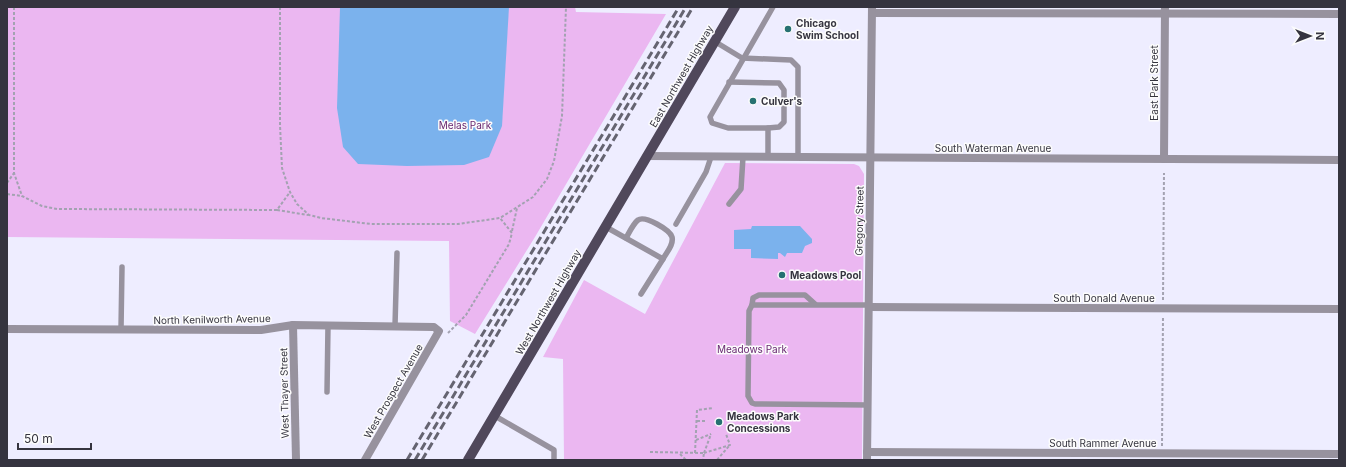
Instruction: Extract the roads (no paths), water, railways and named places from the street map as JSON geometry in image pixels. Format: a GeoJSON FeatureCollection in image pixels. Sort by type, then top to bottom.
{"type":"FeatureCollection","features":[{"type":"Feature","properties":{"kind":"main road","name":"East Northwest Highway"},"geometry":{"type":"LineString","coordinates":[[647,156],[735,7]]}},
{"type":"Feature","properties":{"kind":"main road","name":"West Northwest Highway"},"geometry":{"type":"LineString","coordinates":[[468,460],[647,156]]}},
{"type":"Feature","properties":{"kind":"street"},"geometry":{"type":"LineString","coordinates":[[872,10],[1165,10],[1339,14]]}},
{"type":"Feature","properties":{"kind":"street","name":"Gregory Street"},"geometry":{"type":"LineString","coordinates":[[867,456],[872,10]]}},
{"type":"Feature","properties":{"kind":"street","name":"East Park Street"},"geometry":{"type":"LineString","coordinates":[[1164,159],[1165,10]]}},
{"type":"Feature","properties":{"kind":"street","name":"South Waterman Avenue"},"geometry":{"type":"LineString","coordinates":[[647,156],[1339,160]]}},
{"type":"Feature","properties":{"kind":"street","name":"South Donald Avenue"},"geometry":{"type":"LineString","coordinates":[[869,306],[1339,309]]}},
{"type":"Feature","properties":{"kind":"street","name":"North Kenilworth Avenue"},"geometry":{"type":"LineString","coordinates":[[7,329],[261,330],[293,325],[434,326],[439,331]]}},
{"type":"Feature","properties":{"kind":"street","name":"West Thayer Street"},"geometry":{"type":"LineString","coordinates":[[293,325],[296,460]]}},
{"type":"Feature","properties":{"kind":"street","name":"West Prospect Avenue"},"geometry":{"type":"LineString","coordinates":[[365,460],[439,331]]}},
{"type":"Feature","properties":{"kind":"street","name":"South Rammer Avenue"},"geometry":{"type":"LineString","coordinates":[[867,456],[1339,454]]}},
{"type":"Feature","properties":{"kind":"lane"},"geometry":{"type":"LineString","coordinates":[[729,82],[779,83],[784,90],[784,122],[779,128],[728,128],[712,123],[710,117],[742,58],[773,7]]}},
{"type":"Feature","properties":{"kind":"lane"},"geometry":{"type":"LineString","coordinates":[[714,42],[742,58],[791,60],[798,67],[798,157]]}},
{"type":"Feature","properties":{"kind":"lane"},"geometry":{"type":"LineString","coordinates":[[768,128],[768,157]]}},
{"type":"Feature","properties":{"kind":"lane"},"geometry":{"type":"LineString","coordinates":[[676,224],[706,172],[711,157]]}},
{"type":"Feature","properties":{"kind":"lane"},"geometry":{"type":"LineString","coordinates":[[729,204],[741,189],[743,178],[743,157]]}},
{"type":"Feature","properties":{"kind":"lane"},"geometry":{"type":"LineString","coordinates":[[626,238],[638,220],[643,219],[669,231],[672,236],[672,243],[642,294]]}},
{"type":"Feature","properties":{"kind":"lane"},"geometry":{"type":"LineString","coordinates":[[606,227],[663,259]]}},
{"type":"Feature","properties":{"kind":"lane"},"geometry":{"type":"LineString","coordinates":[[395,326],[397,253]]}},
{"type":"Feature","properties":{"kind":"lane"},"geometry":{"type":"LineString","coordinates":[[121,329],[122,268]]}},
{"type":"Feature","properties":{"kind":"lane"},"geometry":{"type":"LineString","coordinates":[[815,304],[805,295],[759,295],[753,298],[749,311],[748,396],[752,403],[868,405]]}},
{"type":"Feature","properties":{"kind":"lane"},"geometry":{"type":"LineString","coordinates":[[752,305],[815,304],[869,306]]}},
{"type":"Feature","properties":{"kind":"lane"},"geometry":{"type":"LineString","coordinates":[[327,392],[328,326]]}},
{"type":"Feature","properties":{"kind":"lane"},"geometry":{"type":"LineString","coordinates":[[495,416],[554,450],[554,460]]}},
{"type":"Feature","properties":{"kind":"water"},"geometry":{"type":"Polygon","coordinates":[[[340,7],[509,7],[502,126],[489,157],[464,165],[407,166],[358,164],[343,147],[337,108],[340,7]]]}},
{"type":"Feature","properties":{"kind":"water"},"geometry":{"type":"Polygon","coordinates":[[[752,226],[800,226],[812,239],[812,243],[805,246],[802,253],[787,253],[785,257],[778,253],[778,259],[751,258],[751,249],[734,249],[734,230],[751,229],[752,226]]]}},
{"type":"Feature","properties":{"kind":"railway"},"geometry":{"type":"LineString","coordinates":[[407,460],[679,7]]}},
{"type":"Feature","properties":{"kind":"railway"},"geometry":{"type":"LineString","coordinates":[[415,460],[686,7]]}},
{"type":"Feature","properties":{"kind":"railway"},"geometry":{"type":"LineString","coordinates":[[422,460],[693,7]]}},
{"type":"Feature","properties":{"kind":"place","name":"Chicago Swim School"},"geometry":{"type":"Point","coordinates":[788,29]}},
{"type":"Feature","properties":{"kind":"place","name":"Culver's"},"geometry":{"type":"Point","coordinates":[753,101]}},
{"type":"Feature","properties":{"kind":"place","name":"Meadows Pool"},"geometry":{"type":"Point","coordinates":[782,275]}},
{"type":"Feature","properties":{"kind":"place","name":"Meadows Park Concessions"},"geometry":{"type":"Point","coordinates":[719,422]}},
{"type":"Feature","properties":{"kind":"park label","name":"Melas Park"},"geometry":{"type":"Point","coordinates":[465,125]}},
{"type":"Feature","properties":{"kind":"park label","name":"Meadows Park"},"geometry":{"type":"Point","coordinates":[752,349]}}]}
